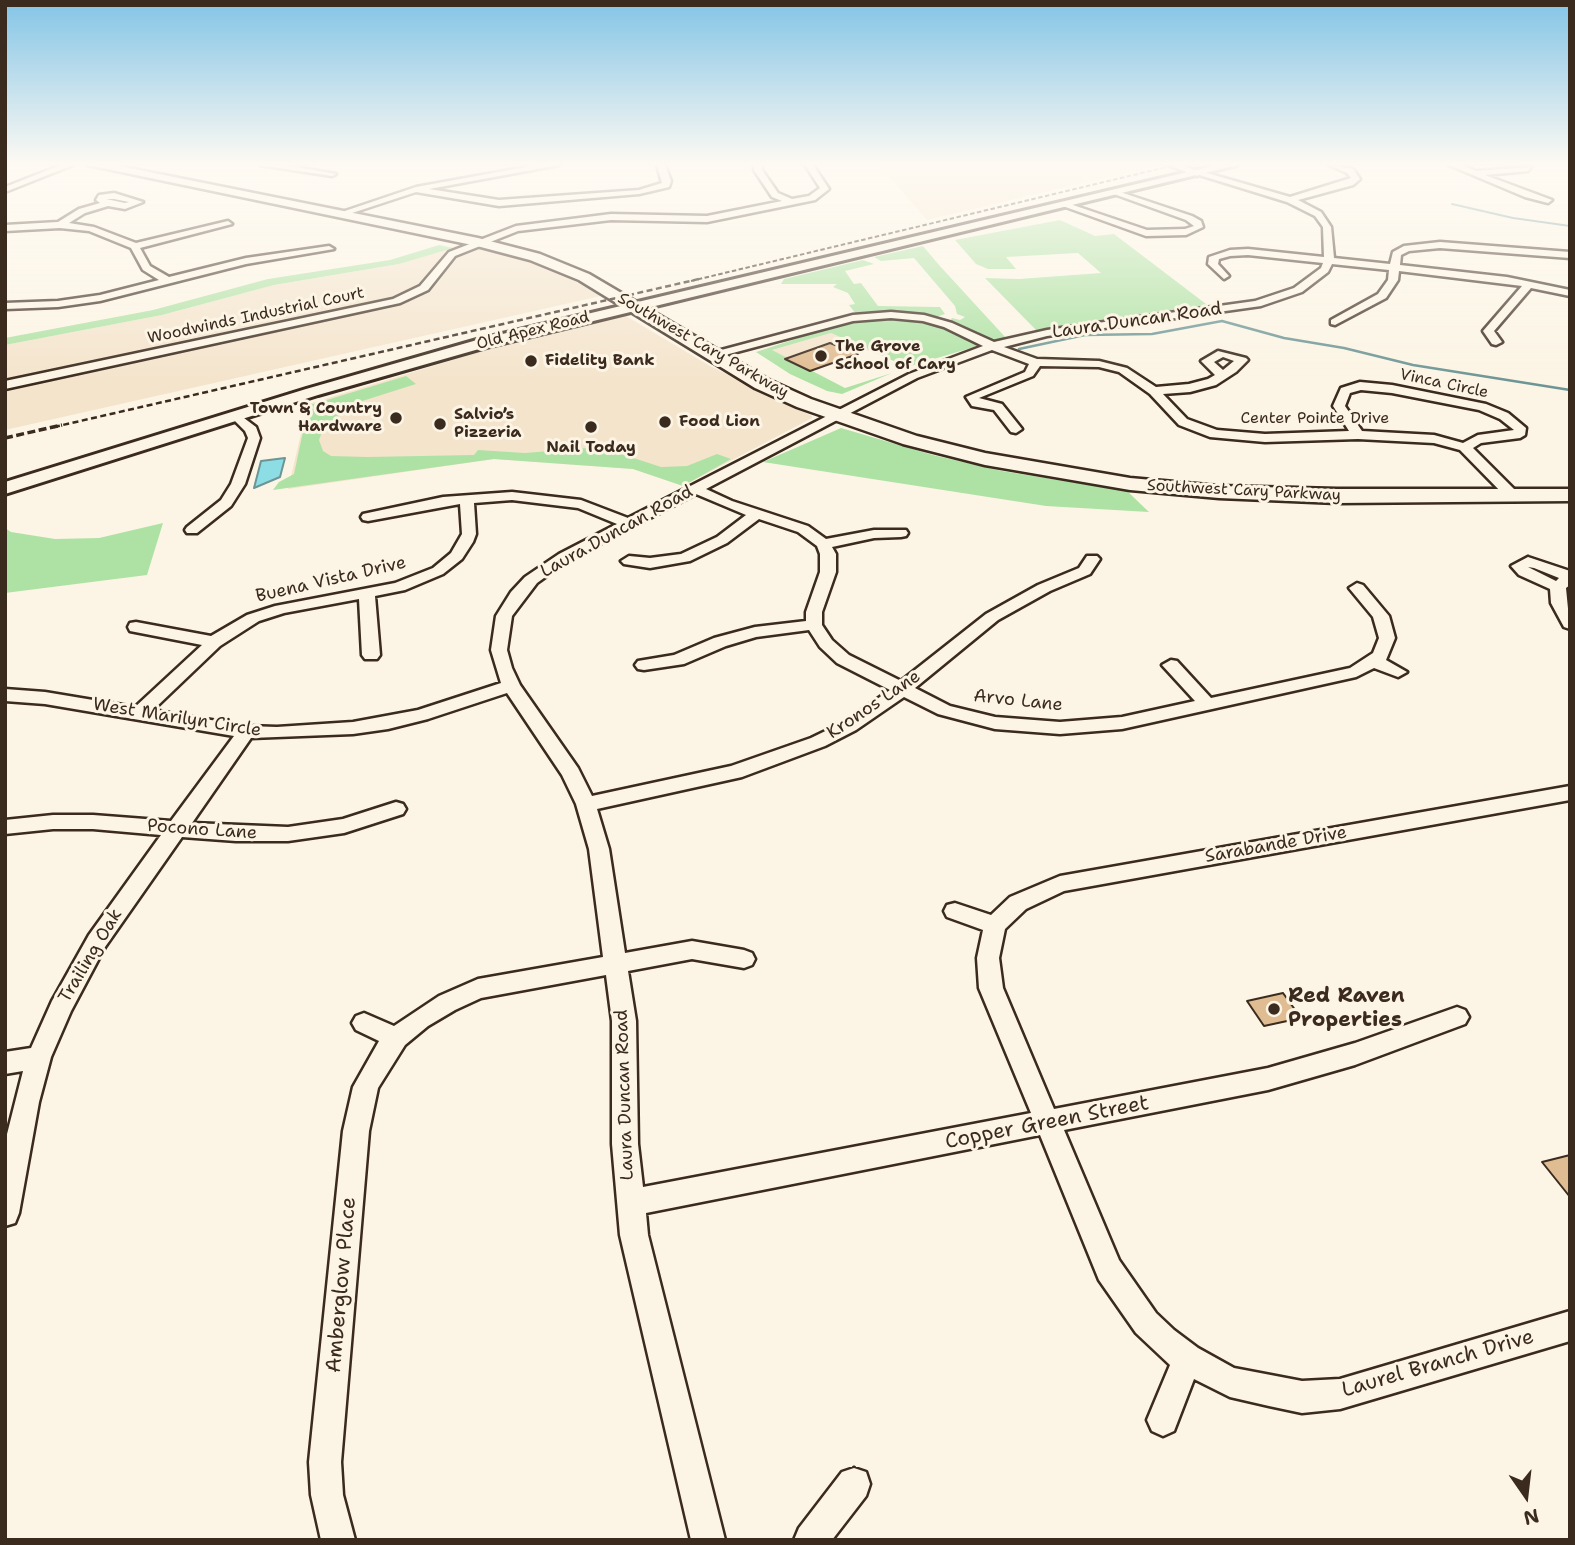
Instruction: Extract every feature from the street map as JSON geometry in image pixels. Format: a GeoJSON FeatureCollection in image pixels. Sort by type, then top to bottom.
{"type":"FeatureCollection","features":[{"type":"Feature","properties":{"kind":"main road","name":"Southwest Cary Parkway"},"geometry":{"type":"LineString","coordinates":[[471,237],[560,266],[641,304],[722,353],[762,384],[910,440],[985,459],[1130,484],[1282,496],[1505,488],[1570,480]]}},
{"type":"Feature","properties":{"kind":"main road","name":"Old Apex Road"},"geometry":{"type":"LineString","coordinates":[[5,488],[482,343],[927,237]]}},
{"type":"Feature","properties":{"kind":"main road","name":"Southwest Cary Parkway"},"geometry":{"type":"LineString","coordinates":[[1505,488],[1570,495]]}},
{"type":"Feature","properties":{"kind":"street"},"geometry":{"type":"LineString","coordinates":[[111,237],[135,246],[173,237]]}},
{"type":"Feature","properties":{"kind":"street","name":"Woodwinds Industrial Court"},"geometry":{"type":"LineString","coordinates":[[5,385],[396,301],[424,288],[448,257],[496,237]]}},
{"type":"Feature","properties":{"kind":"street"},"geometry":{"type":"LineString","coordinates":[[1327,237],[1329,261]]}},
{"type":"Feature","properties":{"kind":"street"},"geometry":{"type":"LineString","coordinates":[[1547,241],[1557,254]]}},
{"type":"Feature","properties":{"kind":"street"},"geometry":{"type":"LineString","coordinates":[[1335,322],[1382,296],[1391,286],[1396,254],[1407,247],[1423,245],[1570,254]]}},
{"type":"Feature","properties":{"kind":"street"},"geometry":{"type":"LineString","coordinates":[[135,246],[146,268],[168,281]]}},
{"type":"Feature","properties":{"kind":"street"},"geometry":{"type":"LineString","coordinates":[[5,306],[85,301],[255,260],[329,249]]}},
{"type":"Feature","properties":{"kind":"street"},"geometry":{"type":"LineString","coordinates":[[1224,276],[1213,259],[1230,253],[1329,261],[1530,284],[1570,293]]}},
{"type":"Feature","properties":{"kind":"street","name":"Laura Duncan Road"},"geometry":{"type":"LineString","coordinates":[[708,1540],[641,1273],[629,1203],[625,1144],[624,1021],[599,849],[586,804],[557,751],[511,686],[499,650],[504,617],[517,595],[555,562],[913,376],[993,346],[1082,327],[1256,304],[1307,285],[1325,270],[1329,261]]}},
{"type":"Feature","properties":{"kind":"street"},"geometry":{"type":"LineString","coordinates":[[1496,342],[1488,331],[1530,284]]}},
{"type":"Feature","properties":{"kind":"street","name":"Center Pointe Drive"},"geometry":{"type":"LineString","coordinates":[[722,353],[853,318],[891,315],[940,322],[1036,362],[1108,365],[1130,374],[1154,391],[1183,422],[1215,434],[1265,438],[1358,435],[1434,439],[1465,447]]}},
{"type":"Feature","properties":{"kind":"street"},"geometry":{"type":"LineString","coordinates":[[1016,429],[986,391],[1029,374],[1036,362]]}},
{"type":"Feature","properties":{"kind":"street"},"geometry":{"type":"LineString","coordinates":[[1154,391],[1199,386],[1222,376]]}},
{"type":"Feature","properties":{"kind":"street","name":"Vinca Circle"},"geometry":{"type":"LineString","coordinates":[[1358,435],[1339,406],[1345,391],[1360,386],[1392,389],[1482,407],[1504,415],[1520,428],[1521,432],[1515,435],[1478,439],[1465,447]]}},
{"type":"Feature","properties":{"kind":"street"},"geometry":{"type":"LineString","coordinates":[[192,530],[226,503],[238,484],[254,438],[251,430],[236,416]]}},
{"type":"Feature","properties":{"kind":"street"},"geometry":{"type":"LineString","coordinates":[[1465,447],[1505,488]]}},
{"type":"Feature","properties":{"kind":"street"},"geometry":{"type":"LineString","coordinates":[[644,666],[678,660],[720,642],[755,632],[814,625],[814,612],[828,572],[828,554],[823,544],[803,529],[696,489]]}},
{"type":"Feature","properties":{"kind":"street"},"geometry":{"type":"LineString","coordinates":[[368,517],[420,504],[512,496],[593,507],[628,523]]}},
{"type":"Feature","properties":{"kind":"street","name":"Buena Vista Drive"},"geometry":{"type":"LineString","coordinates":[[139,714],[214,642],[242,623],[267,613],[367,594],[425,578],[457,556],[469,534],[467,498]]}},
{"type":"Feature","properties":{"kind":"street"},"geometry":{"type":"LineString","coordinates":[[629,562],[650,564],[685,558],[722,540],[757,514]]}},
{"type":"Feature","properties":{"kind":"street"},"geometry":{"type":"LineString","coordinates":[[823,544],[874,534],[901,533]]}},
{"type":"Feature","properties":{"kind":"street","name":"Kronos Lane"},"geometry":{"type":"LineString","coordinates":[[586,804],[735,772],[782,757],[850,726],[902,690],[992,617],[1044,588],[1085,571],[1092,559]]}},
{"type":"Feature","properties":{"kind":"street"},"geometry":{"type":"LineString","coordinates":[[1566,580],[1559,603],[1570,624]]}},
{"type":"Feature","properties":{"kind":"street"},"geometry":{"type":"LineString","coordinates":[[1357,588],[1381,616],[1386,628],[1385,649],[1376,662],[1398,672]]}},
{"type":"Feature","properties":{"kind":"street"},"geometry":{"type":"LineString","coordinates":[[367,594],[371,655]]}},
{"type":"Feature","properties":{"kind":"street","name":"Arvo Lane"},"geometry":{"type":"LineString","coordinates":[[814,625],[826,643],[843,659],[944,710],[975,720],[1037,727],[1122,723],[1356,672],[1376,662]]}},
{"type":"Feature","properties":{"kind":"street"},"geometry":{"type":"LineString","coordinates":[[136,627],[214,642]]}},
{"type":"Feature","properties":{"kind":"street"},"geometry":{"type":"LineString","coordinates":[[1171,665],[1207,704]]}},
{"type":"Feature","properties":{"kind":"street","name":"West Marilyn Circle"},"geometry":{"type":"LineString","coordinates":[[5,695],[45,698],[246,732],[309,732],[388,723],[422,715],[511,686]]}},
{"type":"Feature","properties":{"kind":"street","name":"Trailing Oak"},"geometry":{"type":"LineString","coordinates":[[5,1213],[16,1149],[39,1057],[86,959],[174,829],[246,732]]}},
{"type":"Feature","properties":{"kind":"street","name":"Sarabande Drive"},"geometry":{"type":"LineString","coordinates":[[995,925],[1018,903],[1060,884],[1570,793]]}},
{"type":"Feature","properties":{"kind":"street","name":"Pocono Lane"},"geometry":{"type":"LineString","coordinates":[[5,827],[53,822],[93,822],[288,834],[344,826],[396,810]]}},
{"type":"Feature","properties":{"kind":"street"},"geometry":{"type":"LineString","coordinates":[[955,911],[995,925],[988,958],[991,988],[1047,1124]]}},
{"type":"Feature","properties":{"kind":"street","name":"Amberglow Place"},"geometry":{"type":"LineString","coordinates":[[338,1540],[327,1495],[325,1462],[356,1131],[366,1087],[381,1058],[396,1038],[420,1018],[478,989],[692,950],[744,959]]}},
{"type":"Feature","properties":{"kind":"street","name":"Copper Green Street"},"geometry":{"type":"LineString","coordinates":[[629,1203],[1268,1079],[1355,1054],[1457,1017]]}},
{"type":"Feature","properties":{"kind":"street"},"geometry":{"type":"LineString","coordinates":[[365,1023],[396,1038]]}},
{"type":"Feature","properties":{"kind":"street"},"geometry":{"type":"LineString","coordinates":[[5,1063],[39,1057]]}},
{"type":"Feature","properties":{"kind":"street","name":"Laurel Branch Drive"},"geometry":{"type":"LineString","coordinates":[[1047,1124],[1109,1270],[1146,1323],[1163,1341],[1187,1359],[1230,1382],[1302,1397],[1340,1394],[1570,1326]]}},
{"type":"Feature","properties":{"kind":"street"},"geometry":{"type":"LineString","coordinates":[[1163,1420],[1187,1359]]}},
{"type":"Feature","properties":{"kind":"street"},"geometry":{"type":"LineString","coordinates":[[811,1540],[854,1484]]}},
{"type":"Feature","properties":{"kind":"shaded area"},"geometry":{"type":"Polygon","coordinates":[[[464,243],[516,254],[562,274],[601,296],[5,430],[5,345],[162,315],[274,285],[399,264],[464,243]]]}},
{"type":"Feature","properties":{"kind":"shaded area"},"geometry":{"type":"Polygon","coordinates":[[[626,316],[710,366],[812,418],[683,486],[633,469],[494,459],[288,489],[308,404],[492,348],[626,316]]]}},
{"type":"Feature","properties":{"kind":"shaded area"},"geometry":{"type":"Polygon","coordinates":[[[831,333],[870,350],[858,354],[830,343],[785,359],[772,350],[831,333]]]}},
{"type":"Feature","properties":{"kind":"green space"},"geometry":{"type":"Polygon","coordinates":[[[970,237],[1118,237],[1210,307],[1036,330],[985,278],[1019,279],[1101,273],[1078,253],[1006,257],[1016,269],[988,269],[976,264],[955,240],[970,237]]]}},
{"type":"Feature","properties":{"kind":"green space"},"geometry":{"type":"Polygon","coordinates":[[[439,245],[453,248],[399,264],[274,285],[162,315],[5,345],[5,338],[153,310],[268,279],[390,260],[439,245]]]}},
{"type":"Feature","properties":{"kind":"green space"},"geometry":{"type":"Polygon","coordinates":[[[923,246],[1007,339],[990,340],[950,321],[952,318],[960,320],[965,317],[957,314],[955,306],[914,258],[881,261],[874,257],[923,246]]]}},
{"type":"Feature","properties":{"kind":"green space"},"geometry":{"type":"Polygon","coordinates":[[[863,260],[874,264],[845,271],[854,284],[861,283],[878,306],[940,307],[945,314],[933,318],[893,313],[856,314],[849,305],[855,304],[848,293],[833,287],[837,284],[781,284],[784,279],[863,260]]]}},
{"type":"Feature","properties":{"kind":"green space"},"geometry":{"type":"Polygon","coordinates":[[[885,318],[934,322],[981,345],[907,367],[831,333],[772,350],[845,388],[892,373],[842,394],[827,391],[790,374],[756,352],[844,323],[885,318]]]}},
{"type":"Feature","properties":{"kind":"green space"},"geometry":{"type":"Polygon","coordinates":[[[406,376],[416,384],[356,403],[346,409],[322,432],[319,440],[323,451],[331,456],[367,457],[474,455],[478,450],[525,453],[600,447],[661,467],[687,466],[717,454],[731,459],[683,486],[633,469],[494,459],[273,490],[279,482],[294,474],[306,417],[297,409],[406,376]]]}},
{"type":"Feature","properties":{"kind":"green space"},"geometry":{"type":"Polygon","coordinates":[[[841,428],[933,455],[1002,471],[1127,491],[1149,512],[1046,506],[763,462],[841,428]]]}},
{"type":"Feature","properties":{"kind":"green space"},"geometry":{"type":"Polygon","coordinates":[[[163,523],[147,575],[5,593],[5,528],[11,532],[55,539],[99,538],[163,523]]]}},
{"type":"Feature","properties":{"kind":"water"},"geometry":{"type":"Polygon","coordinates":[[[285,458],[280,477],[254,488],[261,461],[285,458]]]}},
{"type":"Feature","properties":{"kind":"building","name":"The Grove School of Cary"},"geometry":{"type":"Polygon","coordinates":[[[830,343],[858,354],[810,371],[785,359],[830,343]]]}},
{"type":"Feature","properties":{"kind":"building","name":"Red Raven Properties"},"geometry":{"type":"Polygon","coordinates":[[[1283,993],[1301,1018],[1264,1026],[1247,1001],[1283,993]]]}},
{"type":"Feature","properties":{"kind":"building"},"geometry":{"type":"Polygon","coordinates":[[[1570,1155],[1570,1197],[1542,1162],[1570,1155]]]}},
{"type":"Feature","properties":{"kind":"waterway"},"geometry":{"type":"LineString","coordinates":[[1019,349],[1085,335],[1152,334],[1222,321],[1284,338],[1344,348],[1413,365],[1570,390]]}},
{"type":"Feature","properties":{"kind":"railway"},"geometry":{"type":"LineString","coordinates":[[691,281],[874,237]]}},
{"type":"Feature","properties":{"kind":"railway"},"geometry":{"type":"LineString","coordinates":[[54,427],[699,279]]}},
{"type":"Feature","properties":{"kind":"railway"},"geometry":{"type":"LineString","coordinates":[[5,438],[62,425]]}},
{"type":"Feature","properties":{"kind":"place","name":"The Grove School of Cary"},"geometry":{"type":"Point","coordinates":[821,356]}},
{"type":"Feature","properties":{"kind":"place","name":"Fidelity Bank"},"geometry":{"type":"Point","coordinates":[531,361]}},
{"type":"Feature","properties":{"kind":"place","name":"Town & Country Hardware"},"geometry":{"type":"Point","coordinates":[396,418]}},
{"type":"Feature","properties":{"kind":"place","name":"Food Lion"},"geometry":{"type":"Point","coordinates":[665,422]}},
{"type":"Feature","properties":{"kind":"place","name":"Salvio’s Pizzeria"},"geometry":{"type":"Point","coordinates":[440,424]}},
{"type":"Feature","properties":{"kind":"place","name":"Nail Today"},"geometry":{"type":"Point","coordinates":[591,427]}},
{"type":"Feature","properties":{"kind":"place","name":"Red Raven Properties"},"geometry":{"type":"Point","coordinates":[1274,1009]}}]}
